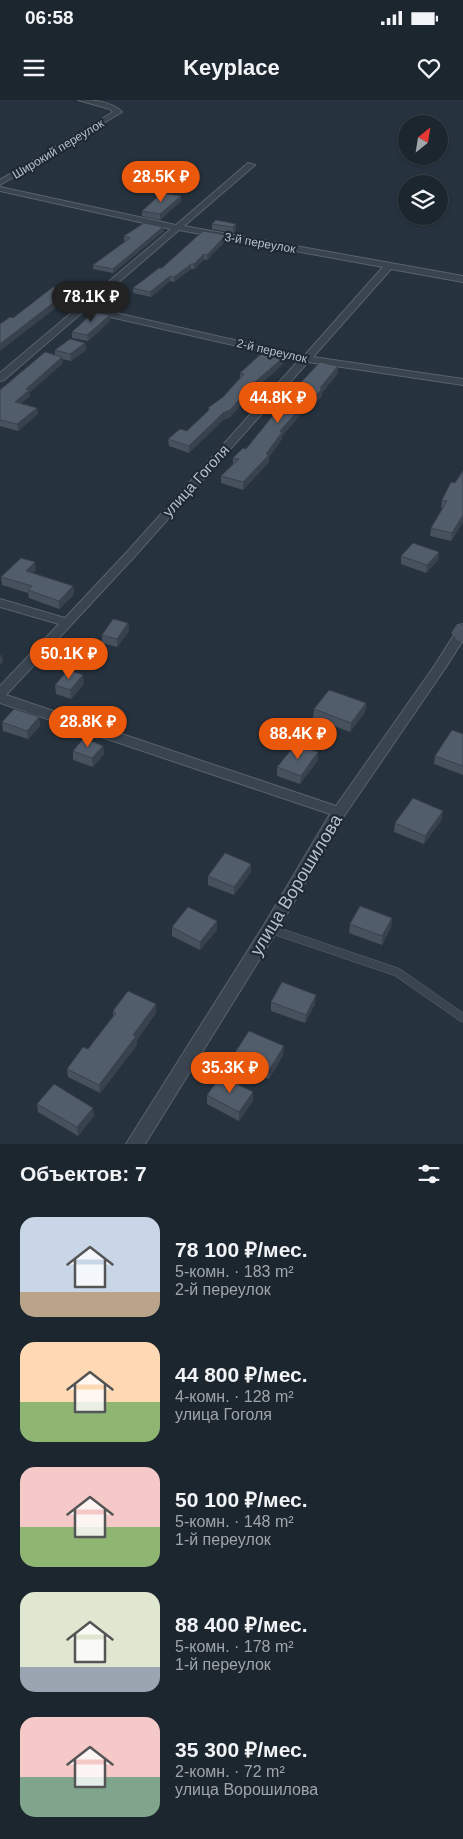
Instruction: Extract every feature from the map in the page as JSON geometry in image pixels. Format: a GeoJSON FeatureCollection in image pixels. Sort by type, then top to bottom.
{"type":"FeatureCollection","features":[{"type":"Feature","properties":{"kind":"street","name":"Широкий переулок"},"geometry":{"type":"LineString","coordinates":[[0,183],[118,112],[112,107],[82,100]]}},
{"type":"Feature","properties":{"kind":"street"},"geometry":{"type":"LineString","coordinates":[[0,378],[251,165]]}},
{"type":"Feature","properties":{"kind":"street","name":"3-й переулок"},"geometry":{"type":"LineString","coordinates":[[0,189],[179,228],[463,280]]}},
{"type":"Feature","properties":{"kind":"street","name":"улица Гоголя"},"geometry":{"type":"LineString","coordinates":[[0,694],[131,554],[389,266]]}},
{"type":"Feature","properties":{"kind":"street","name":"2-й переулок"},"geometry":{"type":"LineString","coordinates":[[83,308],[306,359],[463,382]]}},
{"type":"Feature","properties":{"kind":"street"},"geometry":{"type":"LineString","coordinates":[[0,603],[66,622]]}},
{"type":"Feature","properties":{"kind":"street","name":"улица Ворошилова"},"geometry":{"type":"LineString","coordinates":[[135,1144],[270,929],[339,812],[440,668],[462,633]]}},
{"type":"Feature","properties":{"kind":"street"},"geometry":{"type":"LineString","coordinates":[[0,698],[339,812]]}},
{"type":"Feature","properties":{"kind":"lane"},"geometry":{"type":"LineString","coordinates":[[270,929],[397,972],[463,1018]]}},
{"type":"Feature","properties":{"kind":"building"},"geometry":{"type":"Polygon","coordinates":[[[162,193],[181,196],[160,214],[142,211],[162,193]]]}},
{"type":"Feature","properties":{"kind":"building"},"geometry":{"type":"Polygon","coordinates":[[[216,220],[236,224],[233,227],[212,224],[216,220]]]}},
{"type":"Feature","properties":{"kind":"building"},"geometry":{"type":"Polygon","coordinates":[[[144,223],[163,227],[113,269],[93,265],[130,238],[124,236],[144,223]]]}},
{"type":"Feature","properties":{"kind":"building"},"geometry":{"type":"Polygon","coordinates":[[[203,231],[226,235],[207,255],[204,254],[194,264],[191,264],[174,277],[170,276],[150,292],[133,288],[159,268],[162,268],[203,231]]]}},
{"type":"Feature","properties":{"kind":"building"},"geometry":{"type":"Polygon","coordinates":[[[53,287],[70,290],[0,344],[0,324],[10,317],[13,318],[53,287]]]}},
{"type":"Feature","properties":{"kind":"building"},"geometry":{"type":"Polygon","coordinates":[[[94,312],[110,315],[87,335],[72,332],[94,312]]]}},
{"type":"Feature","properties":{"kind":"building"},"geometry":{"type":"Polygon","coordinates":[[[70,339],[85,343],[70,354],[55,350],[70,339]]]}},
{"type":"Feature","properties":{"kind":"building"},"geometry":{"type":"Polygon","coordinates":[[[45,352],[62,357],[26,389],[29,390],[15,402],[37,408],[17,424],[0,420],[0,390],[45,352]]]}},
{"type":"Feature","properties":{"kind":"building"},"geometry":{"type":"Polygon","coordinates":[[[263,352],[284,357],[256,381],[230,410],[223,413],[189,446],[168,439],[180,429],[187,431],[210,409],[208,408],[223,397],[244,374],[240,373],[263,352]]]}},
{"type":"Feature","properties":{"kind":"building"},"geometry":{"type":"Polygon","coordinates":[[[320,362],[338,366],[320,388],[322,389],[313,398],[309,398],[280,431],[282,432],[266,454],[269,455],[243,482],[221,476],[239,459],[233,458],[243,448],[246,449],[291,393],[320,362]]]}},
{"type":"Feature","properties":{"kind":"building"},"geometry":{"type":"Polygon","coordinates":[[[463,471],[463,515],[452,533],[431,528],[447,501],[442,500],[451,482],[455,483],[463,471]]]}},
{"type":"Feature","properties":{"kind":"building"},"geometry":{"type":"Polygon","coordinates":[[[413,543],[439,552],[427,565],[401,556],[413,543]]]}},
{"type":"Feature","properties":{"kind":"building"},"geometry":{"type":"Polygon","coordinates":[[[21,558],[35,562],[26,571],[73,586],[59,601],[28,590],[32,586],[1,577],[21,558]]]}},
{"type":"Feature","properties":{"kind":"building"},"geometry":{"type":"Polygon","coordinates":[[[113,619],[128,623],[117,639],[102,635],[113,619]]]}},
{"type":"Feature","properties":{"kind":"building"},"geometry":{"type":"Polygon","coordinates":[[[68,670],[83,675],[70,690],[55,685],[68,670]]]}},
{"type":"Feature","properties":{"kind":"building"},"geometry":{"type":"Polygon","coordinates":[[[329,690],[366,703],[351,723],[314,709],[329,690]]]}},
{"type":"Feature","properties":{"kind":"building"},"geometry":{"type":"Polygon","coordinates":[[[14,709],[39,717],[27,731],[2,722],[14,709]]]}},
{"type":"Feature","properties":{"kind":"building"},"geometry":{"type":"Polygon","coordinates":[[[452,730],[463,734],[463,766],[435,756],[452,730]]]}},
{"type":"Feature","properties":{"kind":"building"},"geometry":{"type":"Polygon","coordinates":[[[84,738],[103,746],[92,758],[73,751],[84,738]]]}},
{"type":"Feature","properties":{"kind":"building"},"geometry":{"type":"Polygon","coordinates":[[[296,744],[318,752],[301,776],[277,767],[296,744]]]}},
{"type":"Feature","properties":{"kind":"building"},"geometry":{"type":"Polygon","coordinates":[[[413,798],[443,811],[425,836],[395,823],[413,798]]]}},
{"type":"Feature","properties":{"kind":"building"},"geometry":{"type":"Polygon","coordinates":[[[225,853],[251,864],[234,887],[208,876],[225,853]]]}},
{"type":"Feature","properties":{"kind":"building"},"geometry":{"type":"Polygon","coordinates":[[[360,906],[392,918],[382,936],[350,924],[360,906]]]}},
{"type":"Feature","properties":{"kind":"building"},"geometry":{"type":"Polygon","coordinates":[[[188,907],[217,921],[200,942],[172,927],[188,907]]]}},
{"type":"Feature","properties":{"kind":"building"},"geometry":{"type":"Polygon","coordinates":[[[282,982],[316,995],[306,1015],[271,1002],[282,982]]]}},
{"type":"Feature","properties":{"kind":"building"},"geometry":{"type":"Polygon","coordinates":[[[128,991],[156,1004],[133,1035],[136,1036],[99,1085],[67,1069],[83,1047],[88,1049],[116,1013],[113,1011],[128,991]]]}},
{"type":"Feature","properties":{"kind":"building"},"geometry":{"type":"Polygon","coordinates":[[[249,1031],[284,1046],[269,1070],[234,1054],[249,1031]]]}},
{"type":"Feature","properties":{"kind":"building"},"geometry":{"type":"Polygon","coordinates":[[[221,1076],[253,1092],[239,1112],[207,1095],[221,1076]]]}},
{"type":"Feature","properties":{"kind":"building"},"geometry":{"type":"Polygon","coordinates":[[[54,1084],[93,1108],[77,1127],[37,1104],[54,1084]]]}}]}
